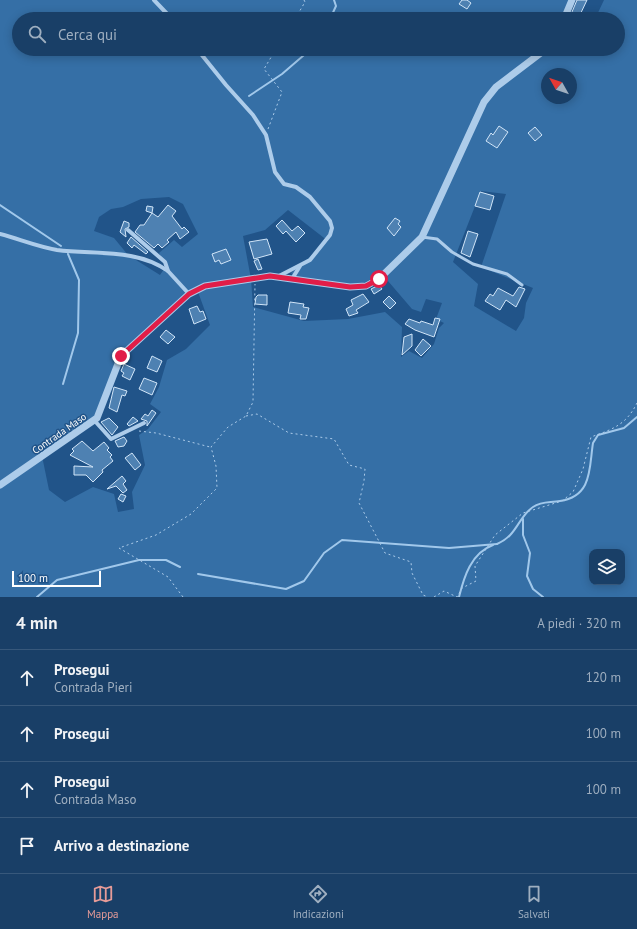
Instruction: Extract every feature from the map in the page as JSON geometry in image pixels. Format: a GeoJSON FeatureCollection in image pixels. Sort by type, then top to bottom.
{"type":"FeatureCollection","features":[{"type":"Feature","properties":{"kind":"street"},"geometry":{"type":"LineString","coordinates":[[154,0],[165,12]]}},
{"type":"Feature","properties":{"kind":"street"},"geometry":{"type":"LineString","coordinates":[[567,12],[572,0]]}},
{"type":"Feature","properties":{"kind":"street"},"geometry":{"type":"LineString","coordinates":[[203,56],[226,85],[253,115],[266,135],[275,172],[284,184],[296,187],[310,198],[330,221],[332,228],[330,235],[310,260],[276,277]]}},
{"type":"Feature","properties":{"kind":"street"},"geometry":{"type":"LineString","coordinates":[[422,237],[484,102],[496,87],[537,56]]}},
{"type":"Feature","properties":{"kind":"street"},"geometry":{"type":"LineString","coordinates":[[128,230],[165,262],[168,271]]}},
{"type":"Feature","properties":{"kind":"street"},"geometry":{"type":"LineString","coordinates":[[0,234],[56,250],[135,256],[160,266],[168,271],[189,294]]}},
{"type":"Feature","properties":{"kind":"street","name":"Contrada Maso"},"geometry":{"type":"LineString","coordinates":[[0,485],[97,418],[121,356],[189,294],[205,286],[255,278],[276,277],[335,286],[366,286],[379,279],[422,237]]}},
{"type":"Feature","properties":{"kind":"street"},"geometry":{"type":"LineString","coordinates":[[292,279],[300,266]]}},
{"type":"Feature","properties":{"kind":"street"},"geometry":{"type":"LineString","coordinates":[[94,420],[111,439],[144,423]]}},
{"type":"Feature","properties":{"kind":"lane"},"geometry":{"type":"LineString","coordinates":[[422,237],[437,239],[452,252],[468,261],[507,274],[522,285]]}},
{"type":"Feature","properties":{"kind":"path"},"geometry":{"type":"LineString","coordinates":[[299,12],[305,2],[304,0]]}},
{"type":"Feature","properties":{"kind":"path"},"geometry":{"type":"LineString","coordinates":[[266,135],[282,92],[264,69],[272,56]]}},
{"type":"Feature","properties":{"kind":"path"},"geometry":{"type":"LineString","coordinates":[[246,416],[253,402],[255,278]]}},
{"type":"Feature","properties":{"kind":"path"},"geometry":{"type":"LineString","coordinates":[[434,597],[444,591],[457,597],[462,588],[476,581],[475,566],[494,535],[523,513],[562,501],[573,492],[583,469],[591,437],[616,429],[632,414],[637,403]]}},
{"type":"Feature","properties":{"kind":"path"},"geometry":{"type":"LineString","coordinates":[[211,447],[228,427],[246,416],[257,414],[289,433],[334,439],[349,465],[365,469],[359,503],[385,553],[411,562],[412,573],[423,596],[428,597]]}},
{"type":"Feature","properties":{"kind":"path"},"geometry":{"type":"LineString","coordinates":[[128,431],[156,433],[211,447]]}},
{"type":"Feature","properties":{"kind":"path"},"geometry":{"type":"LineString","coordinates":[[183,597],[168,577],[119,548],[156,535],[191,514],[217,488],[216,466],[211,447]]}},
{"type":"Feature","properties":{"kind":"shaded area"},"geometry":{"type":"Polygon","coordinates":[[[0,0],[570,0],[564,12],[12,12],[12,56],[625,56],[625,12],[598,12],[604,0],[637,0],[637,597],[0,597],[0,484],[2,483],[0,480],[0,0]],[[481,191],[453,262],[478,284],[474,306],[516,331],[524,318],[526,303],[533,288],[481,267],[506,194],[481,191]],[[169,197],[141,199],[123,207],[111,209],[99,217],[94,231],[114,238],[128,255],[160,275],[166,266],[159,253],[174,240],[182,247],[198,234],[183,204],[169,197]],[[288,210],[265,230],[243,236],[251,279],[253,307],[304,321],[348,319],[385,312],[402,327],[401,357],[409,351],[422,358],[434,344],[439,328],[444,323],[436,319],[442,303],[426,299],[421,312],[412,309],[382,274],[355,287],[297,280],[291,273],[328,241],[288,210]],[[197,289],[122,353],[97,417],[42,456],[49,490],[65,502],[93,487],[114,494],[118,512],[134,509],[132,492],[145,465],[139,435],[148,429],[161,412],[150,404],[159,387],[167,360],[186,349],[210,325],[197,289]]]}},
{"type":"Feature","properties":{"kind":"building"},"geometry":{"type":"Polygon","coordinates":[[[462,0],[467,0],[471,3],[467,9],[459,4],[462,0]]]}},
{"type":"Feature","properties":{"kind":"building"},"geometry":{"type":"Polygon","coordinates":[[[577,0],[587,0],[581,12],[572,12],[577,0]]]}},
{"type":"Feature","properties":{"kind":"building"},"geometry":{"type":"Polygon","coordinates":[[[499,126],[508,132],[497,148],[486,141],[491,133],[493,135],[499,126]]]}},
{"type":"Feature","properties":{"kind":"building"},"geometry":{"type":"Polygon","coordinates":[[[535,127],[542,135],[535,141],[528,133],[535,127]]]}},
{"type":"Feature","properties":{"kind":"building"},"geometry":{"type":"Polygon","coordinates":[[[480,192],[494,196],[490,210],[475,206],[480,192]]]}},
{"type":"Feature","properties":{"kind":"building"},"geometry":{"type":"Polygon","coordinates":[[[168,205],[176,211],[172,216],[182,229],[184,227],[189,232],[180,239],[176,232],[167,240],[169,242],[162,248],[158,244],[154,248],[135,232],[140,225],[144,225],[152,213],[158,217],[168,205]]]}},
{"type":"Feature","properties":{"kind":"building"},"geometry":{"type":"Polygon","coordinates":[[[147,206],[153,207],[152,213],[146,211],[147,206]]]}},
{"type":"Feature","properties":{"kind":"building"},"geometry":{"type":"Polygon","coordinates":[[[395,218],[400,221],[398,224],[401,227],[394,236],[387,228],[395,218]]]}},
{"type":"Feature","properties":{"kind":"building"},"geometry":{"type":"Polygon","coordinates":[[[282,220],[292,231],[298,226],[305,233],[296,242],[286,231],[283,234],[276,226],[282,220]]]}},
{"type":"Feature","properties":{"kind":"building"},"geometry":{"type":"Polygon","coordinates":[[[124,221],[129,223],[129,227],[125,229],[126,237],[120,232],[124,221]]]}},
{"type":"Feature","properties":{"kind":"building"},"geometry":{"type":"Polygon","coordinates":[[[468,231],[478,234],[470,257],[461,253],[468,231]]]}},
{"type":"Feature","properties":{"kind":"building"},"geometry":{"type":"Polygon","coordinates":[[[131,237],[148,252],[146,254],[134,245],[132,248],[127,243],[131,237]]]}},
{"type":"Feature","properties":{"kind":"building"},"geometry":{"type":"Polygon","coordinates":[[[267,239],[272,254],[254,259],[249,242],[267,239]]]}},
{"type":"Feature","properties":{"kind":"building"},"geometry":{"type":"Polygon","coordinates":[[[226,249],[231,260],[221,264],[219,260],[215,262],[212,254],[226,249]]]}},
{"type":"Feature","properties":{"kind":"building"},"geometry":{"type":"Polygon","coordinates":[[[258,259],[262,269],[258,270],[254,261],[258,259]]]}},
{"type":"Feature","properties":{"kind":"building"},"geometry":{"type":"Polygon","coordinates":[[[379,285],[382,289],[374,294],[371,289],[379,285]]]}},
{"type":"Feature","properties":{"kind":"building"},"geometry":{"type":"Polygon","coordinates":[[[519,287],[525,289],[516,307],[506,300],[500,310],[485,301],[490,294],[493,296],[498,288],[513,296],[519,287]]]}},
{"type":"Feature","properties":{"kind":"building"},"geometry":{"type":"Polygon","coordinates":[[[363,294],[369,302],[356,310],[358,313],[349,316],[346,309],[353,305],[351,300],[363,294]]]}},
{"type":"Feature","properties":{"kind":"building"},"geometry":{"type":"Polygon","coordinates":[[[258,295],[267,295],[267,305],[255,304],[256,297],[258,295]]]}},
{"type":"Feature","properties":{"kind":"building"},"geometry":{"type":"Polygon","coordinates":[[[389,296],[396,303],[390,309],[383,302],[389,296]]]}},
{"type":"Feature","properties":{"kind":"building"},"geometry":{"type":"Polygon","coordinates":[[[290,302],[304,304],[303,307],[309,308],[306,319],[300,319],[301,315],[288,313],[290,302]]]}},
{"type":"Feature","properties":{"kind":"building"},"geometry":{"type":"Polygon","coordinates":[[[197,306],[200,312],[203,311],[206,319],[194,324],[189,309],[197,306]]]}},
{"type":"Feature","properties":{"kind":"building"},"geometry":{"type":"Polygon","coordinates":[[[435,318],[440,319],[434,337],[415,330],[405,324],[409,319],[420,323],[421,321],[433,325],[435,318]]]}},
{"type":"Feature","properties":{"kind":"building"},"geometry":{"type":"Polygon","coordinates":[[[166,330],[175,337],[168,344],[160,337],[166,330]]]}},
{"type":"Feature","properties":{"kind":"building"},"geometry":{"type":"Polygon","coordinates":[[[412,334],[412,346],[402,355],[404,337],[412,334]]]}},
{"type":"Feature","properties":{"kind":"building"},"geometry":{"type":"Polygon","coordinates":[[[423,339],[431,346],[421,356],[415,350],[423,339]]]}},
{"type":"Feature","properties":{"kind":"building"},"geometry":{"type":"Polygon","coordinates":[[[152,356],[162,361],[157,372],[147,368],[152,356]]]}},
{"type":"Feature","properties":{"kind":"building"},"geometry":{"type":"Polygon","coordinates":[[[124,364],[135,369],[130,380],[122,376],[124,373],[121,371],[124,364]]]}},
{"type":"Feature","properties":{"kind":"building"},"geometry":{"type":"Polygon","coordinates":[[[144,378],[157,383],[152,395],[139,389],[144,378]]]}},
{"type":"Feature","properties":{"kind":"building"},"geometry":{"type":"Polygon","coordinates":[[[114,387],[127,391],[125,396],[122,395],[117,412],[109,408],[114,387]]]}},
{"type":"Feature","properties":{"kind":"building"},"geometry":{"type":"Polygon","coordinates":[[[152,410],[156,413],[147,426],[147,421],[141,419],[145,414],[148,416],[152,410]]]}},
{"type":"Feature","properties":{"kind":"building"},"geometry":{"type":"Polygon","coordinates":[[[133,417],[138,421],[129,426],[127,424],[133,417]]]}},
{"type":"Feature","properties":{"kind":"building"},"geometry":{"type":"Polygon","coordinates":[[[109,418],[118,427],[112,435],[101,422],[109,418]]]}},
{"type":"Feature","properties":{"kind":"building"},"geometry":{"type":"Polygon","coordinates":[[[124,437],[127,441],[124,446],[118,447],[115,441],[124,437]]]}},
{"type":"Feature","properties":{"kind":"building"},"geometry":{"type":"Polygon","coordinates":[[[82,441],[93,451],[104,442],[109,448],[107,450],[112,455],[110,457],[113,461],[102,470],[103,472],[93,482],[86,475],[74,475],[74,466],[93,467],[70,455],[74,451],[72,449],[82,441]]]}},
{"type":"Feature","properties":{"kind":"building"},"geometry":{"type":"Polygon","coordinates":[[[132,453],[141,465],[135,470],[125,458],[132,453]]]}},
{"type":"Feature","properties":{"kind":"building"},"geometry":{"type":"Polygon","coordinates":[[[122,476],[126,481],[123,484],[127,490],[123,493],[116,486],[107,489],[122,476]]]}},
{"type":"Feature","properties":{"kind":"building"},"geometry":{"type":"Polygon","coordinates":[[[121,494],[126,496],[123,502],[118,499],[121,494]]]}},
{"type":"Feature","properties":{"kind":"waterway"},"geometry":{"type":"LineString","coordinates":[[333,12],[336,6],[334,0]]}},
{"type":"Feature","properties":{"kind":"waterway"},"geometry":{"type":"LineString","coordinates":[[249,96],[282,74],[303,56]]}},
{"type":"Feature","properties":{"kind":"waterway"},"geometry":{"type":"LineString","coordinates":[[0,205],[61,246]]}},
{"type":"Feature","properties":{"kind":"waterway"},"geometry":{"type":"LineString","coordinates":[[63,384],[78,333],[79,280],[68,254]]}},
{"type":"Feature","properties":{"kind":"waterway"},"geometry":{"type":"LineString","coordinates":[[497,544],[504,541],[528,511],[536,505],[571,498],[579,493],[584,487],[590,471],[593,443],[598,435],[624,428],[637,417]]}},
{"type":"Feature","properties":{"kind":"waterway"},"geometry":{"type":"LineString","coordinates":[[523,519],[523,535],[530,553],[527,576],[533,589],[543,597]]}},
{"type":"Feature","properties":{"kind":"waterway"},"geometry":{"type":"LineString","coordinates":[[198,574],[286,589],[304,581],[324,553],[342,540],[449,548],[497,544]]}},
{"type":"Feature","properties":{"kind":"waterway"},"geometry":{"type":"LineString","coordinates":[[459,597],[463,582],[470,566],[479,554],[493,545]]}},
{"type":"Feature","properties":{"kind":"waterway"},"geometry":{"type":"LineString","coordinates":[[37,597],[57,580],[139,560],[166,560],[180,567]]}},
{"type":"Feature","properties":{"kind":"route"},"geometry":{"type":"LineString","coordinates":[[121,356],[189,294],[205,286],[233,280],[270,276],[350,287],[366,286],[379,279]]}}]}
